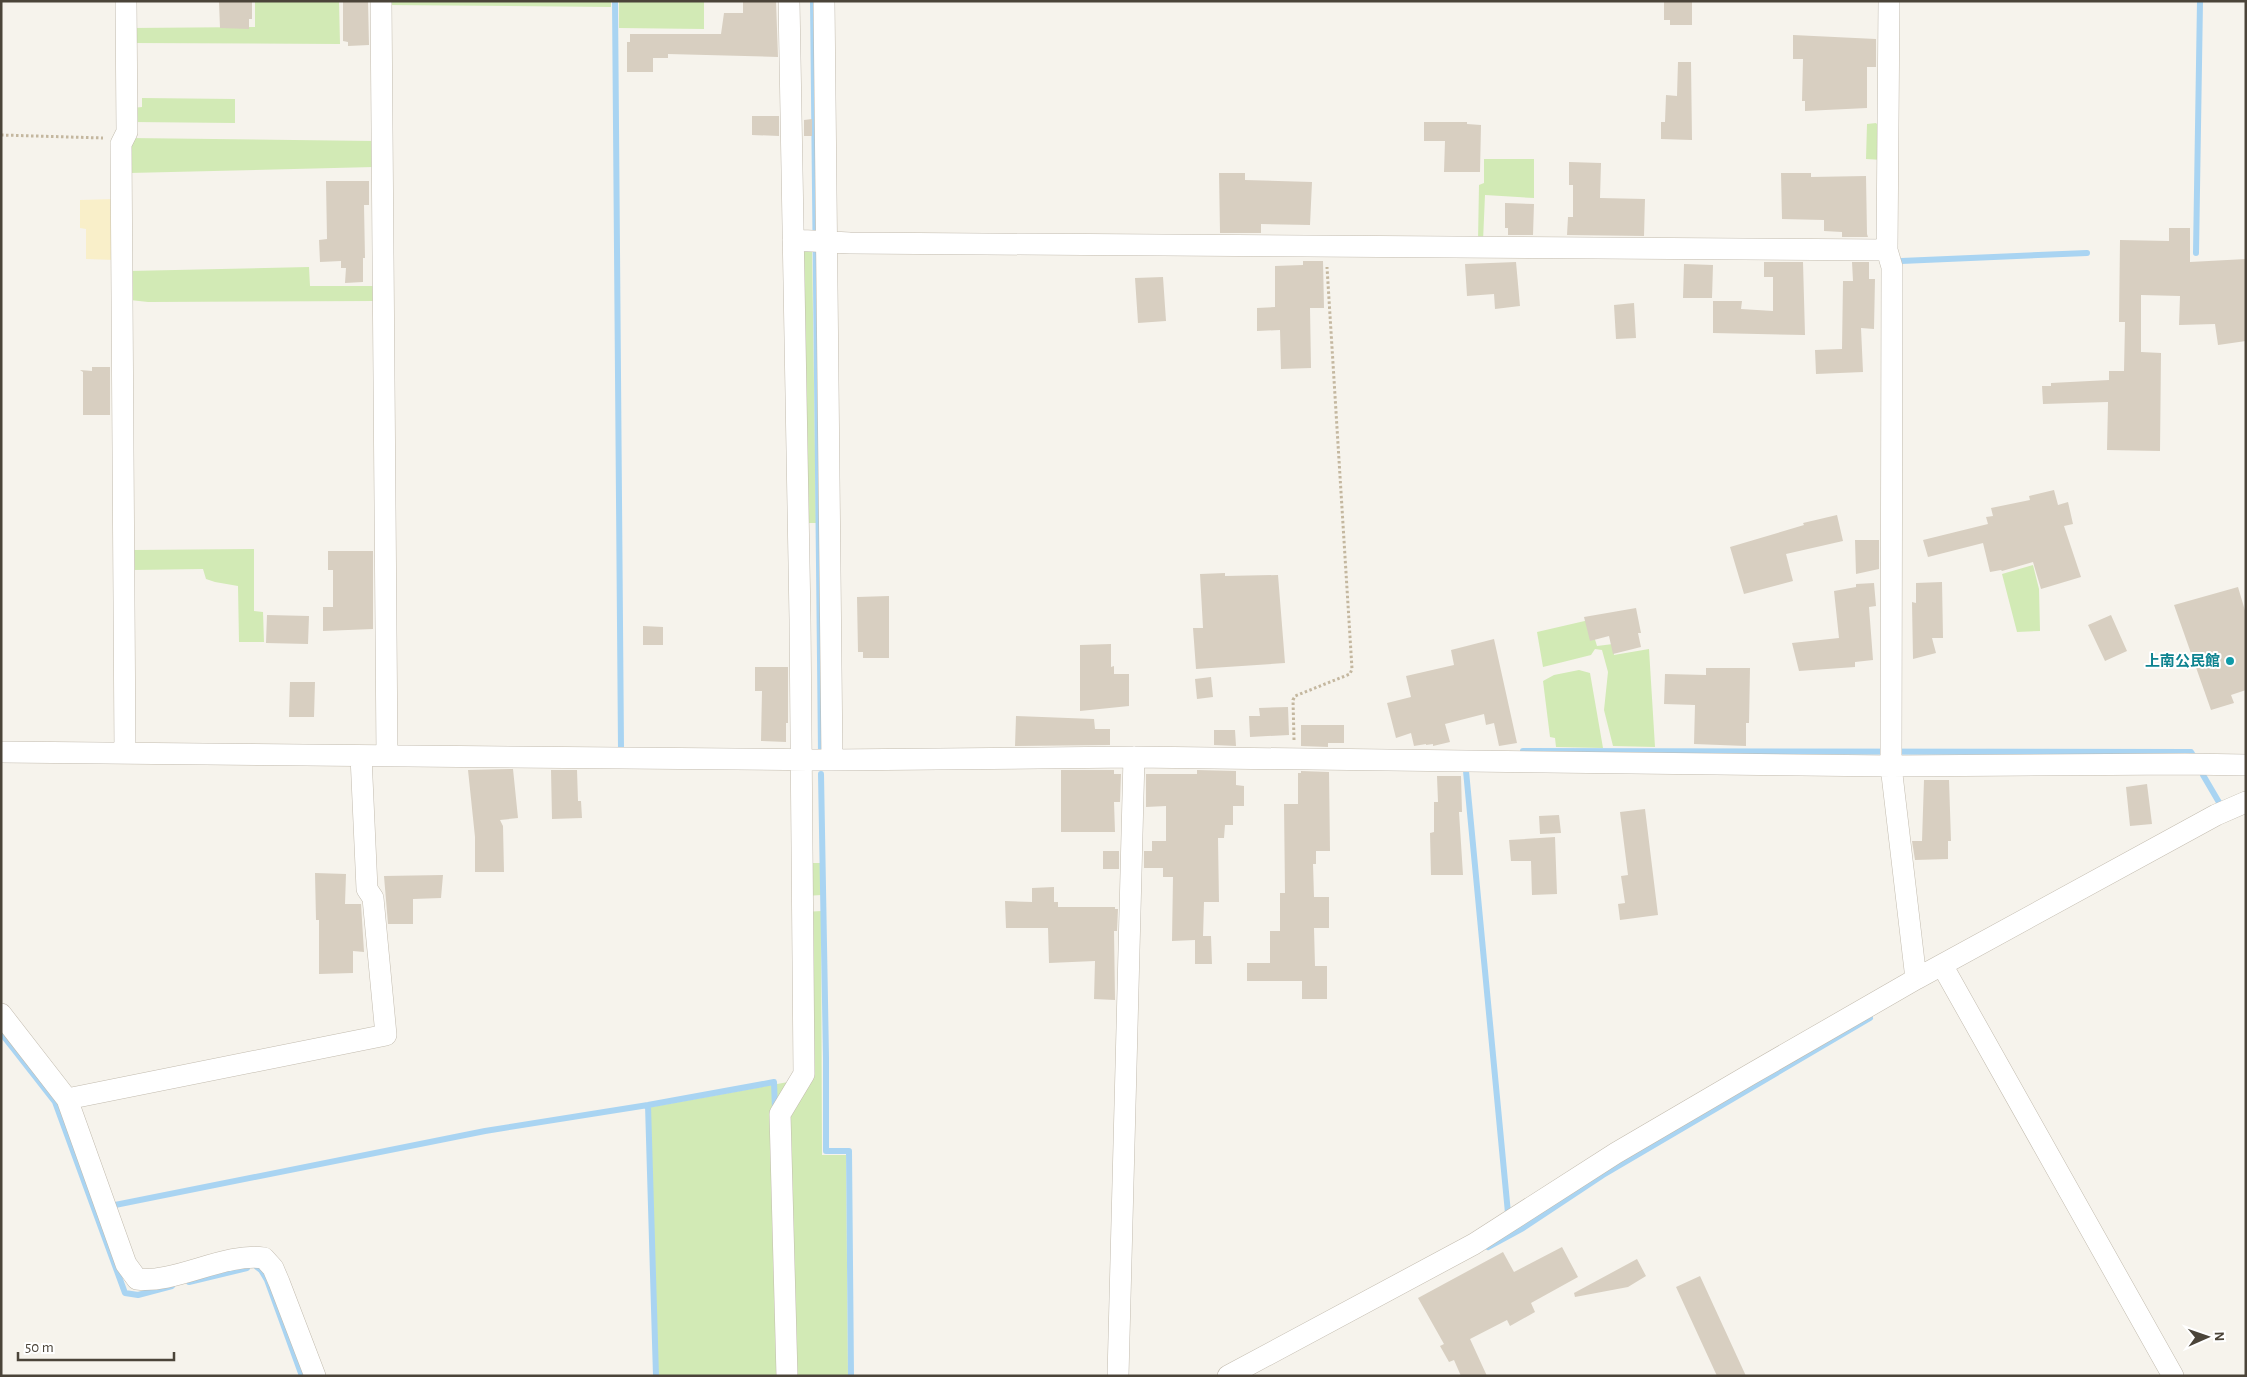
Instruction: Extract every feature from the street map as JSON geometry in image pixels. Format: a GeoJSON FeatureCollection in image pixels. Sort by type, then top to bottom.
{"type":"FeatureCollection","features":[{"type":"Feature","properties":{"kind":"street"},"geometry":{"type":"LineString","coordinates":[[125,746],[121,144],[127,132],[126,1]]}},
{"type":"Feature","properties":{"kind":"street"},"geometry":{"type":"LineString","coordinates":[[381,1],[387,750]]}},
{"type":"Feature","properties":{"kind":"street"},"geometry":{"type":"LineString","coordinates":[[790,1],[812,242],[832,752]]}},
{"type":"Feature","properties":{"kind":"street"},"geometry":{"type":"LineString","coordinates":[[786,1376],[780,1114],[804,1074],[802,752],[812,242],[824,1]]}},
{"type":"Feature","properties":{"kind":"street"},"geometry":{"type":"LineString","coordinates":[[1889,1],[1887,250],[1892,267],[1891,756],[1916,979]]}},
{"type":"Feature","properties":{"kind":"street"},"geometry":{"type":"LineString","coordinates":[[812,242],[1887,250]]}},
{"type":"Feature","properties":{"kind":"street"},"geometry":{"type":"LineString","coordinates":[[1,752],[125,746],[361,756],[387,750],[832,752],[1134,757],[1891,756],[2246,765]]}},
{"type":"Feature","properties":{"kind":"street"},"geometry":{"type":"LineString","coordinates":[[67,1099],[386,1035],[373,898],[367,889],[361,756]]}},
{"type":"Feature","properties":{"kind":"street"},"geometry":{"type":"LineString","coordinates":[[1118,1376],[1134,757]]}},
{"type":"Feature","properties":{"kind":"street"},"geometry":{"type":"LineString","coordinates":[[1228,1376],[1474,1244],[1616,1153],[1916,979],[1945,970],[2216,815],[2246,802]]}},
{"type":"Feature","properties":{"kind":"street"},"geometry":{"type":"LineString","coordinates":[[1945,970],[2173,1376]]}},
{"type":"Feature","properties":{"kind":"street"},"geometry":{"type":"LineString","coordinates":[[1,1014],[67,1099],[126,1264],[133,1275],[137,1279],[153,1279],[243,1258],[264,1258],[273,1268],[315,1376]]}},
{"type":"Feature","properties":{"kind":"path"},"geometry":{"type":"LineString","coordinates":[[1,135],[124,138]]}},
{"type":"Feature","properties":{"kind":"path"},"geometry":{"type":"LineString","coordinates":[[1294,747],[1292,700],[1295,696],[1350,674],[1352,669],[1327,257]]}},
{"type":"Feature","properties":{"kind":"green space"},"geometry":{"type":"Polygon","coordinates":[[[255,1],[339,1],[340,44],[132,43],[131,28],[255,27],[255,1]]]}},
{"type":"Feature","properties":{"kind":"green space"},"geometry":{"type":"Polygon","coordinates":[[[386,1],[611,1],[611,7],[386,5],[386,1]]]}},
{"type":"Feature","properties":{"kind":"green space"},"geometry":{"type":"Polygon","coordinates":[[[619,1],[704,1],[704,29],[619,28],[619,1]]]}},
{"type":"Feature","properties":{"kind":"green space"},"geometry":{"type":"Polygon","coordinates":[[[142,98],[235,99],[235,123],[133,122],[132,108],[142,107],[142,98]]]}},
{"type":"Feature","properties":{"kind":"green space"},"geometry":{"type":"Polygon","coordinates":[[[1876,123],[1882,130],[1882,160],[1866,159],[1867,124],[1876,123]]]}},
{"type":"Feature","properties":{"kind":"green space"},"geometry":{"type":"Polygon","coordinates":[[[130,138],[374,141],[374,167],[129,173],[130,138]]]}},
{"type":"Feature","properties":{"kind":"green space"},"geometry":{"type":"Polygon","coordinates":[[[1484,159],[1534,159],[1534,198],[1485,195],[1483,241],[1478,241],[1479,185],[1484,183],[1484,159]]]}},
{"type":"Feature","properties":{"kind":"green space"},"geometry":{"type":"Polygon","coordinates":[[[804,246],[812,246],[816,523],[803,523],[804,246]]]}},
{"type":"Feature","properties":{"kind":"green space"},"geometry":{"type":"Polygon","coordinates":[[[309,267],[310,286],[374,286],[375,301],[148,302],[130,300],[129,271],[309,267]]]}},
{"type":"Feature","properties":{"kind":"green space"},"geometry":{"type":"Polygon","coordinates":[[[254,549],[254,611],[263,612],[264,642],[239,642],[238,586],[206,579],[203,569],[133,570],[133,550],[254,549]]]}},
{"type":"Feature","properties":{"kind":"green space"},"geometry":{"type":"Polygon","coordinates":[[[2033,565],[2039,589],[2040,631],[2017,632],[2002,574],[2033,565]]]}},
{"type":"Feature","properties":{"kind":"green space"},"geometry":{"type":"Polygon","coordinates":[[[1589,620],[1597,646],[1613,644],[1614,655],[1649,649],[1655,747],[1613,746],[1604,710],[1608,672],[1602,650],[1595,649],[1591,655],[1543,667],[1537,632],[1589,620]]]}},
{"type":"Feature","properties":{"kind":"green space"},"geometry":{"type":"Polygon","coordinates":[[[1579,670],[1590,673],[1603,748],[1556,747],[1555,738],[1550,737],[1543,681],[1554,675],[1579,670]]]}},
{"type":"Feature","properties":{"kind":"green space"},"geometry":{"type":"Polygon","coordinates":[[[806,863],[820,863],[821,895],[806,896],[806,863]]]}},
{"type":"Feature","properties":{"kind":"green space"},"geometry":{"type":"Polygon","coordinates":[[[821,911],[822,1155],[846,1155],[848,1376],[654,1376],[646,1108],[810,1078],[805,912],[821,911]]]}},
{"type":"Feature","properties":{"kind":"sand"},"geometry":{"type":"Polygon","coordinates":[[[114,199],[115,260],[86,259],[86,229],[80,228],[80,200],[114,199]]]}},
{"type":"Feature","properties":{"kind":"building"},"geometry":{"type":"Polygon","coordinates":[[[343,1],[368,1],[369,45],[348,46],[348,42],[343,41],[343,1]]]}},
{"type":"Feature","properties":{"kind":"building"},"geometry":{"type":"Polygon","coordinates":[[[743,1],[776,1],[778,57],[668,54],[668,58],[653,58],[653,72],[627,72],[627,42],[630,42],[630,34],[721,34],[724,13],[743,13],[743,1]]]}},
{"type":"Feature","properties":{"kind":"building"},"geometry":{"type":"Polygon","coordinates":[[[1664,1],[1692,1],[1692,25],[1670,25],[1670,20],[1664,20],[1664,1]]]}},
{"type":"Feature","properties":{"kind":"building"},"geometry":{"type":"Polygon","coordinates":[[[219,2],[252,2],[252,19],[249,19],[249,29],[220,28],[219,2]]]}},
{"type":"Feature","properties":{"kind":"building"},"geometry":{"type":"Polygon","coordinates":[[[1793,35],[1876,39],[1876,67],[1867,67],[1867,108],[1805,111],[1805,101],[1802,101],[1803,59],[1793,59],[1793,35]]]}},
{"type":"Feature","properties":{"kind":"building"},"geometry":{"type":"Polygon","coordinates":[[[1678,62],[1691,62],[1692,140],[1661,139],[1661,122],[1665,122],[1666,95],[1677,96],[1678,62]]]}},
{"type":"Feature","properties":{"kind":"building"},"geometry":{"type":"Polygon","coordinates":[[[752,116],[779,116],[779,136],[752,135],[752,116]]]}},
{"type":"Feature","properties":{"kind":"building"},"geometry":{"type":"Polygon","coordinates":[[[812,119],[812,136],[804,136],[804,120],[812,119]]]}},
{"type":"Feature","properties":{"kind":"building"},"geometry":{"type":"Polygon","coordinates":[[[1424,122],[1467,122],[1467,124],[1481,125],[1480,172],[1444,172],[1445,141],[1424,141],[1424,122]]]}},
{"type":"Feature","properties":{"kind":"building"},"geometry":{"type":"Polygon","coordinates":[[[1569,162],[1601,163],[1600,198],[1645,199],[1644,236],[1567,235],[1568,217],[1573,217],[1573,185],[1569,185],[1569,162]]]}},
{"type":"Feature","properties":{"kind":"building"},"geometry":{"type":"Polygon","coordinates":[[[1219,173],[1245,173],[1245,180],[1312,182],[1310,225],[1261,224],[1261,233],[1220,233],[1219,173]]]}},
{"type":"Feature","properties":{"kind":"building"},"geometry":{"type":"Polygon","coordinates":[[[1781,173],[1811,173],[1811,177],[1866,176],[1868,237],[1842,237],[1842,232],[1824,231],[1824,220],[1782,219],[1781,173]]]}},
{"type":"Feature","properties":{"kind":"building"},"geometry":{"type":"Polygon","coordinates":[[[326,181],[369,181],[369,205],[364,205],[365,258],[363,258],[363,282],[345,283],[346,268],[341,268],[341,261],[320,262],[319,240],[327,239],[326,181]]]}},
{"type":"Feature","properties":{"kind":"building"},"geometry":{"type":"Polygon","coordinates":[[[1505,203],[1534,204],[1533,235],[1508,235],[1508,228],[1505,228],[1505,203]]]}},
{"type":"Feature","properties":{"kind":"building"},"geometry":{"type":"Polygon","coordinates":[[[2169,228],[2190,228],[2190,262],[2246,259],[2246,341],[2218,345],[2215,324],[2179,325],[2180,296],[2141,295],[2141,352],[2161,353],[2160,451],[2107,450],[2108,402],[2043,404],[2042,386],[2051,386],[2051,383],[2109,380],[2109,371],[2124,371],[2125,322],[2119,322],[2120,240],[2169,241],[2169,228]]]}},
{"type":"Feature","properties":{"kind":"building"},"geometry":{"type":"Polygon","coordinates":[[[1303,261],[1323,261],[1324,308],[1310,308],[1311,368],[1281,369],[1280,330],[1257,331],[1257,308],[1275,307],[1275,266],[1303,265],[1303,261]]]}},
{"type":"Feature","properties":{"kind":"building"},"geometry":{"type":"Polygon","coordinates":[[[1516,262],[1520,306],[1495,309],[1494,294],[1467,296],[1465,264],[1516,262]]]}},
{"type":"Feature","properties":{"kind":"building"},"geometry":{"type":"Polygon","coordinates":[[[1764,262],[1803,262],[1805,335],[1713,333],[1713,301],[1742,301],[1741,309],[1773,311],[1773,277],[1764,277],[1764,262]]]}},
{"type":"Feature","properties":{"kind":"building"},"geometry":{"type":"Polygon","coordinates":[[[1852,262],[1869,262],[1869,279],[1875,279],[1874,329],[1861,328],[1863,372],[1816,374],[1815,350],[1842,349],[1843,281],[1853,281],[1852,262]]]}},
{"type":"Feature","properties":{"kind":"building"},"geometry":{"type":"Polygon","coordinates":[[[1684,264],[1713,265],[1712,298],[1683,298],[1684,264]]]}},
{"type":"Feature","properties":{"kind":"building"},"geometry":{"type":"Polygon","coordinates":[[[1163,277],[1166,321],[1138,323],[1135,278],[1163,277]]]}},
{"type":"Feature","properties":{"kind":"building"},"geometry":{"type":"Polygon","coordinates":[[[1634,303],[1636,338],[1616,339],[1614,305],[1634,303]]]}},
{"type":"Feature","properties":{"kind":"building"},"geometry":{"type":"Polygon","coordinates":[[[92,367],[110,367],[110,415],[83,415],[83,372],[80,370],[92,371],[92,367]]]}},
{"type":"Feature","properties":{"kind":"building"},"geometry":{"type":"Polygon","coordinates":[[[2054,490],[2058,505],[2068,502],[2073,524],[2064,526],[2081,577],[2041,589],[2033,562],[2002,571],[1990,572],[1983,543],[1928,557],[1923,540],[1988,524],[1986,517],[1993,516],[1991,508],[2030,500],[2029,496],[2054,490]]]}},
{"type":"Feature","properties":{"kind":"building"},"geometry":{"type":"Polygon","coordinates":[[[1837,515],[1843,541],[1786,554],[1793,581],[1744,594],[1730,547],[1804,525],[1803,523],[1837,515]]]}},
{"type":"Feature","properties":{"kind":"building"},"geometry":{"type":"Polygon","coordinates":[[[1855,540],[1879,540],[1879,569],[1856,574],[1855,540]]]}},
{"type":"Feature","properties":{"kind":"building"},"geometry":{"type":"Polygon","coordinates":[[[328,551],[373,551],[373,629],[323,631],[323,607],[333,607],[333,570],[328,570],[328,551]]]}},
{"type":"Feature","properties":{"kind":"building"},"geometry":{"type":"Polygon","coordinates":[[[1225,573],[1225,576],[1278,575],[1285,663],[1196,669],[1193,628],[1203,628],[1200,574],[1225,573]]]}},
{"type":"Feature","properties":{"kind":"building"},"geometry":{"type":"Polygon","coordinates":[[[1942,582],[1943,638],[1932,638],[1936,653],[1913,659],[1912,602],[1916,603],[1916,583],[1942,582]]]}},
{"type":"Feature","properties":{"kind":"building"},"geometry":{"type":"Polygon","coordinates":[[[1874,583],[1876,606],[1869,607],[1873,660],[1855,662],[1855,667],[1799,671],[1792,643],[1839,638],[1834,591],[1856,587],[1856,584],[1874,583]]]}},
{"type":"Feature","properties":{"kind":"building"},"geometry":{"type":"Polygon","coordinates":[[[2238,587],[2246,614],[2246,690],[2231,695],[2234,703],[2211,710],[2174,605],[2238,587]]]}},
{"type":"Feature","properties":{"kind":"building"},"geometry":{"type":"Polygon","coordinates":[[[889,596],[889,658],[863,658],[863,652],[858,652],[857,597],[889,596]]]}},
{"type":"Feature","properties":{"kind":"building"},"geometry":{"type":"Polygon","coordinates":[[[1636,608],[1641,633],[1638,633],[1641,647],[1613,654],[1609,636],[1590,641],[1584,617],[1636,608]]]}},
{"type":"Feature","properties":{"kind":"building"},"geometry":{"type":"Polygon","coordinates":[[[267,615],[309,616],[308,644],[266,643],[267,615]]]}},
{"type":"Feature","properties":{"kind":"building"},"geometry":{"type":"Polygon","coordinates":[[[2111,615],[2127,651],[2105,661],[2088,625],[2111,615]]]}},
{"type":"Feature","properties":{"kind":"building"},"geometry":{"type":"Polygon","coordinates":[[[643,626],[663,627],[663,645],[643,645],[643,626]]]}},
{"type":"Feature","properties":{"kind":"building"},"geometry":{"type":"Polygon","coordinates":[[[1494,639],[1517,743],[1499,746],[1494,723],[1486,725],[1484,714],[1445,724],[1450,742],[1433,746],[1433,744],[1426,744],[1414,746],[1411,733],[1396,738],[1387,703],[1411,697],[1406,676],[1454,665],[1451,650],[1494,639]]]}},
{"type":"Feature","properties":{"kind":"building"},"geometry":{"type":"Polygon","coordinates":[[[1111,644],[1111,667],[1114,666],[1114,674],[1129,674],[1129,706],[1080,711],[1080,645],[1111,644]]]}},
{"type":"Feature","properties":{"kind":"building"},"geometry":{"type":"Polygon","coordinates":[[[755,667],[788,667],[786,742],[761,741],[762,691],[755,691],[755,667]]]}},
{"type":"Feature","properties":{"kind":"building"},"geometry":{"type":"Polygon","coordinates":[[[1706,668],[1750,668],[1749,723],[1746,723],[1746,746],[1694,744],[1695,705],[1664,704],[1665,674],[1706,675],[1706,668]]]}},
{"type":"Feature","properties":{"kind":"building"},"geometry":{"type":"Polygon","coordinates":[[[1211,677],[1213,697],[1197,699],[1195,679],[1211,677]]]}},
{"type":"Feature","properties":{"kind":"building"},"geometry":{"type":"Polygon","coordinates":[[[290,682],[315,682],[314,717],[289,717],[290,682]]]}},
{"type":"Feature","properties":{"kind":"building"},"geometry":{"type":"Polygon","coordinates":[[[1288,707],[1289,735],[1250,737],[1249,716],[1260,716],[1259,708],[1288,707]]]}},
{"type":"Feature","properties":{"kind":"building"},"geometry":{"type":"Polygon","coordinates":[[[1016,716],[1094,719],[1095,729],[1110,729],[1110,745],[1015,746],[1016,716]]]}},
{"type":"Feature","properties":{"kind":"building"},"geometry":{"type":"Polygon","coordinates":[[[1301,725],[1344,725],[1344,743],[1328,743],[1328,747],[1301,746],[1301,725]]]}},
{"type":"Feature","properties":{"kind":"building"},"geometry":{"type":"Polygon","coordinates":[[[1214,730],[1235,730],[1236,746],[1214,745],[1214,730]]]}},
{"type":"Feature","properties":{"kind":"building"},"geometry":{"type":"Polygon","coordinates":[[[513,769],[518,818],[500,820],[503,826],[504,872],[475,872],[475,837],[468,770],[513,769]]]}},
{"type":"Feature","properties":{"kind":"building"},"geometry":{"type":"Polygon","coordinates":[[[551,770],[577,770],[578,801],[581,801],[582,818],[552,819],[551,770]]]}},
{"type":"Feature","properties":{"kind":"building"},"geometry":{"type":"Polygon","coordinates":[[[1061,770],[1114,770],[1114,774],[1121,774],[1120,802],[1114,802],[1115,832],[1061,832],[1061,770]]]}},
{"type":"Feature","properties":{"kind":"building"},"geometry":{"type":"Polygon","coordinates":[[[1197,770],[1236,771],[1236,785],[1244,786],[1244,806],[1233,806],[1233,825],[1225,825],[1224,838],[1218,838],[1219,902],[1204,902],[1203,936],[1211,936],[1212,964],[1195,964],[1195,940],[1172,941],[1173,877],[1163,877],[1163,868],[1144,868],[1144,851],[1152,851],[1152,841],[1166,841],[1166,806],[1146,807],[1146,774],[1197,774],[1197,770]]]}},
{"type":"Feature","properties":{"kind":"building"},"geometry":{"type":"Polygon","coordinates":[[[1301,771],[1329,772],[1330,851],[1316,851],[1316,864],[1313,864],[1314,897],[1329,897],[1329,928],[1314,928],[1315,966],[1327,966],[1327,999],[1302,999],[1302,981],[1247,981],[1247,963],[1270,963],[1270,931],[1280,931],[1280,893],[1285,893],[1284,804],[1298,804],[1298,773],[1301,773],[1301,771]]]}},
{"type":"Feature","properties":{"kind":"building"},"geometry":{"type":"Polygon","coordinates":[[[1437,776],[1461,776],[1462,812],[1459,812],[1463,875],[1431,875],[1430,833],[1434,832],[1434,802],[1438,802],[1437,776]]]}},
{"type":"Feature","properties":{"kind":"building"},"geometry":{"type":"Polygon","coordinates":[[[1924,780],[1949,780],[1951,841],[1948,841],[1948,859],[1915,860],[1912,841],[1922,841],[1924,780]]]}},
{"type":"Feature","properties":{"kind":"building"},"geometry":{"type":"Polygon","coordinates":[[[2147,784],[2152,824],[2130,826],[2126,787],[2147,784]]]}},
{"type":"Feature","properties":{"kind":"building"},"geometry":{"type":"Polygon","coordinates":[[[1645,809],[1658,915],[1620,920],[1618,904],[1625,903],[1621,876],[1628,875],[1620,812],[1645,809]]]}},
{"type":"Feature","properties":{"kind":"building"},"geometry":{"type":"Polygon","coordinates":[[[1559,815],[1561,833],[1540,834],[1539,816],[1559,815]]]}},
{"type":"Feature","properties":{"kind":"building"},"geometry":{"type":"Polygon","coordinates":[[[1555,837],[1557,894],[1532,895],[1531,861],[1511,861],[1509,840],[1555,837]]]}},
{"type":"Feature","properties":{"kind":"building"},"geometry":{"type":"Polygon","coordinates":[[[1103,851],[1119,851],[1119,869],[1103,869],[1103,851]]]}},
{"type":"Feature","properties":{"kind":"building"},"geometry":{"type":"Polygon","coordinates":[[[315,873],[346,874],[345,904],[361,904],[364,952],[353,951],[353,973],[319,974],[319,920],[316,920],[315,873]]]}},
{"type":"Feature","properties":{"kind":"building"},"geometry":{"type":"Polygon","coordinates":[[[443,875],[441,898],[413,899],[413,924],[388,924],[384,876],[443,875]]]}},
{"type":"Feature","properties":{"kind":"building"},"geometry":{"type":"Polygon","coordinates":[[[1054,887],[1054,902],[1058,902],[1058,907],[1115,907],[1115,909],[1118,909],[1117,931],[1114,931],[1115,1000],[1094,999],[1095,961],[1049,963],[1048,928],[1006,928],[1005,901],[1032,902],[1032,888],[1054,887]]]}},
{"type":"Feature","properties":{"kind":"building"},"geometry":{"type":"Polygon","coordinates":[[[1562,1247],[1578,1277],[1531,1303],[1535,1312],[1510,1326],[1507,1320],[1470,1339],[1487,1376],[1461,1376],[1454,1360],[1449,1362],[1440,1346],[1444,1344],[1418,1298],[1503,1252],[1514,1272],[1562,1247]]]}},
{"type":"Feature","properties":{"kind":"building"},"geometry":{"type":"Polygon","coordinates":[[[1637,1259],[1646,1276],[1628,1287],[1575,1297],[1574,1293],[1637,1259]]]}},
{"type":"Feature","properties":{"kind":"building"},"geometry":{"type":"Polygon","coordinates":[[[1700,1276],[1746,1376],[1717,1376],[1676,1287],[1700,1276]]]}},
{"type":"Feature","properties":{"kind":"waterway"},"geometry":{"type":"LineString","coordinates":[[615,1],[621,748]]}},
{"type":"Feature","properties":{"kind":"waterway"},"geometry":{"type":"LineString","coordinates":[[813,1],[821,752]]}},
{"type":"Feature","properties":{"kind":"waterway"},"geometry":{"type":"LineString","coordinates":[[2196,253],[2200,1]]}},
{"type":"Feature","properties":{"kind":"waterway"},"geometry":{"type":"LineString","coordinates":[[1901,261],[2087,253]]}},
{"type":"Feature","properties":{"kind":"waterway"},"geometry":{"type":"LineString","coordinates":[[1523,751],[2191,752],[2194,757]]}},
{"type":"Feature","properties":{"kind":"waterway"},"geometry":{"type":"LineString","coordinates":[[1466,771],[1508,1213],[1506,1217]]}},
{"type":"Feature","properties":{"kind":"waterway"},"geometry":{"type":"LineString","coordinates":[[821,774],[826,1151],[849,1151],[851,1376]]}},
{"type":"Feature","properties":{"kind":"waterway"},"geometry":{"type":"LineString","coordinates":[[2203,775],[2220,804]]}},
{"type":"Feature","properties":{"kind":"waterway"},"geometry":{"type":"LineString","coordinates":[[1488,1247],[1523,1228],[1603,1175],[1870,1018]]}},
{"type":"Feature","properties":{"kind":"waterway"},"geometry":{"type":"LineString","coordinates":[[1,1033],[55,1102],[125,1293],[138,1295],[172,1286]]}},
{"type":"Feature","properties":{"kind":"waterway"},"geometry":{"type":"LineString","coordinates":[[110,1206],[485,1131],[648,1105],[774,1082],[775,1110]]}},
{"type":"Feature","properties":{"kind":"waterway"},"geometry":{"type":"LineString","coordinates":[[648,1105],[656,1376]]}},
{"type":"Feature","properties":{"kind":"waterway"},"geometry":{"type":"LineString","coordinates":[[257,1267],[267,1280],[302,1376]]}},
{"type":"Feature","properties":{"kind":"waterway"},"geometry":{"type":"LineString","coordinates":[[189,1282],[247,1268]]}},
{"type":"Feature","properties":{"kind":"place","name":"上南公民館"},"geometry":{"type":"Point","coordinates":[2230,661]}}]}
